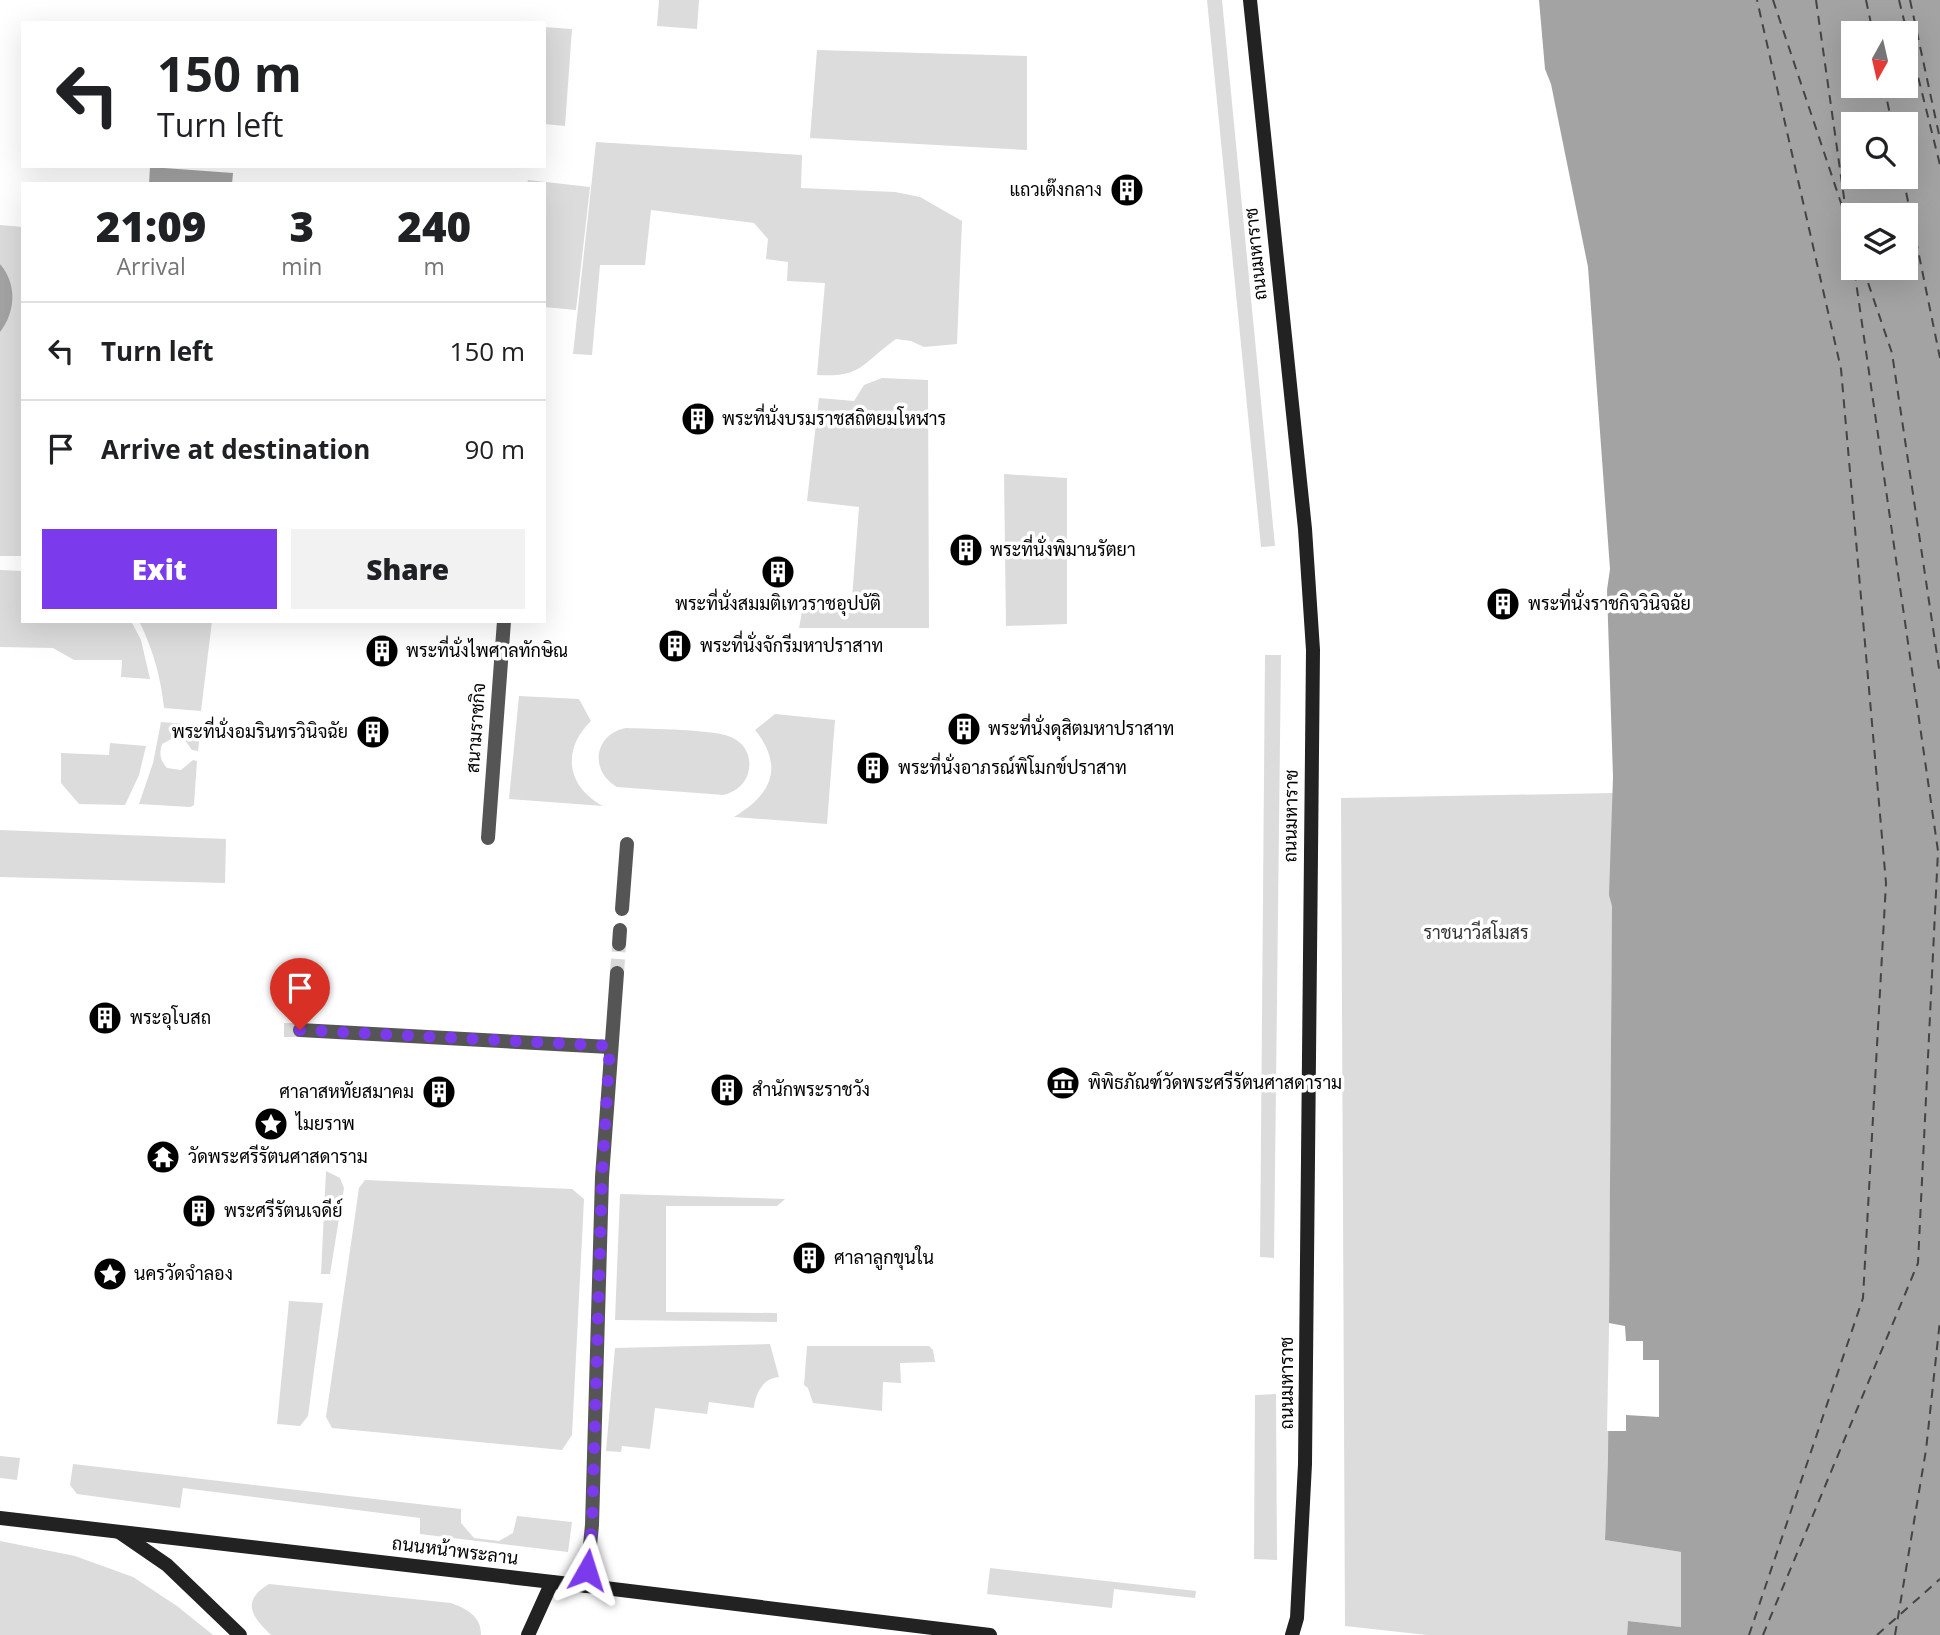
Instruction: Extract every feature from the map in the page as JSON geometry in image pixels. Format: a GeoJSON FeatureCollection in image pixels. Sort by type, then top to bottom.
{"type":"FeatureCollection","features":[{"type":"Feature","properties":{"kind":"street","name":"ถนนมหาราช"},"geometry":{"type":"LineString","coordinates":[[1250,0],[1305,529],[1313,650],[1305,1464],[1297,1618],[1292,1635]]}},
{"type":"Feature","properties":{"kind":"street","name":"สนามราชกิจ"},"geometry":{"type":"LineString","coordinates":[[488,838],[504,623]]}},
{"type":"Feature","properties":{"kind":"street"},"geometry":{"type":"LineString","coordinates":[[622,909],[627,844]]}},
{"type":"Feature","properties":{"kind":"street"},"geometry":{"type":"LineString","coordinates":[[586,1586],[592,1525],[602,1177],[617,973]]}},
{"type":"Feature","properties":{"kind":"street"},"geometry":{"type":"LineString","coordinates":[[300,1030],[610,1046]]}},
{"type":"Feature","properties":{"kind":"street","name":"ถนนหน้าพระลาน"},"geometry":{"type":"LineString","coordinates":[[0,1518],[990,1635]]}},
{"type":"Feature","properties":{"kind":"street"},"geometry":{"type":"LineString","coordinates":[[118,1531],[167,1565],[240,1635]]}},
{"type":"Feature","properties":{"kind":"street"},"geometry":{"type":"LineString","coordinates":[[528,1635],[552,1582]]}},
{"type":"Feature","properties":{"kind":"green space"},"geometry":{"type":"Polygon","coordinates":[[[659,0],[699,0],[697,29],[657,26],[659,0]]]}},
{"type":"Feature","properties":{"kind":"green space"},"geometry":{"type":"Polygon","coordinates":[[[1207,0],[1222,0],[1275,546],[1261,547],[1207,0]]]}},
{"type":"Feature","properties":{"kind":"green space"},"geometry":{"type":"Polygon","coordinates":[[[546,27],[572,29],[565,126],[546,124],[546,27]]]}},
{"type":"Feature","properties":{"kind":"green space"},"geometry":{"type":"Polygon","coordinates":[[[817,50],[1027,56],[1027,150],[810,138],[817,50]]]}},
{"type":"Feature","properties":{"kind":"green space"},"geometry":{"type":"Polygon","coordinates":[[[596,142],[802,155],[801,188],[895,192],[920,197],[962,221],[957,344],[924,347],[911,341],[896,339],[854,371],[817,375],[825,283],[787,281],[788,262],[766,259],[768,239],[754,223],[651,210],[645,265],[600,265],[592,355],[573,354],[596,142]]]}},
{"type":"Feature","properties":{"kind":"green space"},"geometry":{"type":"Polygon","coordinates":[[[546,182],[590,187],[576,310],[546,307],[546,182]]]}},
{"type":"Feature","properties":{"kind":"green space"},"geometry":{"type":"Polygon","coordinates":[[[0,225],[21,227],[21,556],[0,556],[0,225]]]}},
{"type":"Feature","properties":{"kind":"green space"},"geometry":{"type":"Polygon","coordinates":[[[882,378],[928,380],[929,628],[799,628],[803,606],[851,612],[859,507],[807,501],[819,398],[854,401],[864,385],[882,378]]]}},
{"type":"Feature","properties":{"kind":"green space"},"geometry":{"type":"Polygon","coordinates":[[[1004,474],[1067,478],[1067,624],[1006,626],[1004,474]]]}},
{"type":"Feature","properties":{"kind":"green space"},"geometry":{"type":"Polygon","coordinates":[[[0,570],[21,571],[21,623],[132,623],[141,640],[150,679],[121,677],[122,660],[74,660],[53,648],[0,647],[0,570]]]}},
{"type":"Feature","properties":{"kind":"green space"},"geometry":{"type":"Polygon","coordinates":[[[140,623],[212,623],[201,711],[164,708],[156,664],[140,623]]]}},
{"type":"Feature","properties":{"kind":"green space"},"geometry":{"type":"Polygon","coordinates":[[[1265,655],[1281,655],[1274,1258],[1260,1257],[1265,655]]]}},
{"type":"Feature","properties":{"kind":"green space"},"geometry":{"type":"Polygon","coordinates":[[[519,696],[579,699],[591,721],[575,744],[572,767],[582,789],[603,806],[509,799],[519,696]]]}},
{"type":"Feature","properties":{"kind":"green space"},"geometry":{"type":"Polygon","coordinates":[[[775,714],[835,720],[827,824],[734,817],[757,799],[770,779],[770,756],[755,730],[775,714]]]}},
{"type":"Feature","properties":{"kind":"green space"},"geometry":{"type":"Polygon","coordinates":[[[161,722],[201,725],[198,751],[192,750],[184,739],[175,737],[162,744],[161,751],[167,768],[181,770],[193,760],[197,761],[194,805],[190,807],[139,804],[153,763],[161,722]]]}},
{"type":"Feature","properties":{"kind":"green space"},"geometry":{"type":"Polygon","coordinates":[[[626,728],[698,731],[733,738],[746,751],[749,760],[748,774],[741,786],[724,795],[617,787],[602,772],[599,754],[607,738],[626,728]]]}},
{"type":"Feature","properties":{"kind":"green space"},"geometry":{"type":"Polygon","coordinates":[[[110,743],[146,746],[139,775],[125,805],[79,804],[61,783],[61,753],[109,755],[110,743]]]}},
{"type":"Feature","properties":{"kind":"green space","name":"ราชนาวีสโมสร"},"geometry":{"type":"Polygon","coordinates":[[[1613,793],[1608,1458],[1605,1540],[1681,1552],[1681,1627],[1628,1621],[1627,1635],[1427,1635],[1345,1626],[1341,798],[1613,793]]]}},
{"type":"Feature","properties":{"kind":"green space"},"geometry":{"type":"Polygon","coordinates":[[[0,830],[226,839],[225,883],[0,877],[0,830]]]}},
{"type":"Feature","properties":{"kind":"green space"},"geometry":{"type":"Polygon","coordinates":[[[326,1171],[340,1178],[344,1188],[330,1274],[321,1274],[326,1171]]]}},
{"type":"Feature","properties":{"kind":"green space"},"geometry":{"type":"Polygon","coordinates":[[[365,1180],[572,1189],[584,1199],[572,1435],[562,1450],[332,1428],[326,1417],[359,1188],[365,1180]]]}},
{"type":"Feature","properties":{"kind":"green space"},"geometry":{"type":"Polygon","coordinates":[[[620,1194],[785,1199],[777,1206],[666,1206],[666,1312],[777,1313],[777,1322],[615,1320],[620,1194]]]}},
{"type":"Feature","properties":{"kind":"green space"},"geometry":{"type":"Polygon","coordinates":[[[289,1301],[323,1303],[308,1416],[300,1426],[277,1424],[289,1301]]]}},
{"type":"Feature","properties":{"kind":"green space"},"geometry":{"type":"Polygon","coordinates":[[[770,1344],[779,1377],[764,1384],[756,1397],[754,1408],[709,1402],[707,1414],[655,1408],[650,1449],[622,1446],[621,1452],[606,1451],[615,1348],[770,1344]]]}},
{"type":"Feature","properties":{"kind":"green space"},"geometry":{"type":"Polygon","coordinates":[[[807,1346],[929,1346],[933,1350],[935,1362],[900,1363],[901,1383],[883,1382],[882,1411],[813,1403],[808,1388],[804,1385],[807,1346]]]}},
{"type":"Feature","properties":{"kind":"green space"},"geometry":{"type":"Polygon","coordinates":[[[1276,1394],[1277,1560],[1254,1559],[1255,1395],[1276,1394]]]}},
{"type":"Feature","properties":{"kind":"green space"},"geometry":{"type":"Polygon","coordinates":[[[0,1456],[20,1458],[17,1480],[0,1478],[0,1456]]]}},
{"type":"Feature","properties":{"kind":"green space"},"geometry":{"type":"Polygon","coordinates":[[[73,1464],[461,1509],[461,1523],[474,1538],[499,1541],[513,1533],[517,1516],[572,1522],[568,1552],[420,1534],[420,1518],[183,1488],[180,1508],[77,1494],[70,1485],[73,1464]]]}},
{"type":"Feature","properties":{"kind":"green space"},"geometry":{"type":"Polygon","coordinates":[[[0,1541],[75,1556],[133,1577],[177,1606],[213,1635],[0,1635],[0,1541]]]}},
{"type":"Feature","properties":{"kind":"green space"},"geometry":{"type":"Polygon","coordinates":[[[990,1568],[1196,1591],[1195,1598],[1114,1589],[1112,1608],[987,1594],[990,1568]]]}},
{"type":"Feature","properties":{"kind":"green space"},"geometry":{"type":"Polygon","coordinates":[[[269,1584],[451,1603],[476,1618],[481,1635],[271,1635],[258,1621],[252,1609],[255,1596],[269,1584]]]}},
{"type":"Feature","properties":{"kind":"shaded area"},"geometry":{"type":"Polygon","coordinates":[[[1539,0],[1940,0],[1940,1635],[1627,1635],[1628,1621],[1681,1627],[1681,1552],[1605,1540],[1612,906],[1609,895],[1613,777],[1607,590],[1610,569],[1588,267],[1551,84],[1545,69],[1539,0]]]}},
{"type":"Feature","properties":{"kind":"shaded area"},"geometry":{"type":"Polygon","coordinates":[[[150,168],[233,173],[232,182],[149,182],[150,168]]]}},
{"type":"Feature","properties":{"kind":"shaded area"},"geometry":{"type":"Polygon","coordinates":[[[0,264],[12,289],[12,307],[0,332],[0,264]]]}},
{"type":"Feature","properties":{"kind":"pier"},"geometry":{"type":"Polygon","coordinates":[[[1609,1323],[1625,1326],[1626,1341],[1643,1341],[1643,1360],[1659,1360],[1659,1417],[1626,1415],[1626,1431],[1607,1431],[1609,1323]]]}},
{"type":"Feature","properties":{"kind":"ferry route"},"geometry":{"type":"LineString","coordinates":[[1749,1635],[1863,1298],[1886,883],[1841,369],[1757,0]]}},
{"type":"Feature","properties":{"kind":"ferry route"},"geometry":{"type":"LineString","coordinates":[[1773,0],[1841,203]]}},
{"type":"Feature","properties":{"kind":"ferry route"},"geometry":{"type":"LineString","coordinates":[[1816,0],[1845,203]]}},
{"type":"Feature","properties":{"kind":"ferry route"},"geometry":{"type":"LineString","coordinates":[[1866,0],[1870,21]]}},
{"type":"Feature","properties":{"kind":"ferry route"},"geometry":{"type":"LineString","coordinates":[[1899,0],[1940,165]]}},
{"type":"Feature","properties":{"kind":"ferry route"},"geometry":{"type":"LineString","coordinates":[[1910,0],[1940,139]]}},
{"type":"Feature","properties":{"kind":"ferry route"},"geometry":{"type":"LineString","coordinates":[[1887,98],[1889,112]]}},
{"type":"Feature","properties":{"kind":"ferry route"},"geometry":{"type":"LineString","coordinates":[[1905,189],[1940,358]]}},
{"type":"Feature","properties":{"kind":"ferry route"},"geometry":{"type":"LineString","coordinates":[[1763,1635],[1918,1263],[1938,851],[1856,280]]}},
{"type":"Feature","properties":{"kind":"ferry route"},"geometry":{"type":"LineString","coordinates":[[1867,280],[1892,353],[1940,675]]}},
{"type":"Feature","properties":{"kind":"ferry route"},"geometry":{"type":"LineString","coordinates":[[1895,1635],[1926,1450],[1940,1320]]}},
{"type":"Feature","properties":{"kind":"ferry route"},"geometry":{"type":"LineString","coordinates":[[1877,1635],[1940,1579]]}},
{"type":"Feature","properties":{"kind":"tunnel"},"geometry":{"type":"LineString","coordinates":[[617,973],[619,944]]}},
{"type":"Feature","properties":{"kind":"tunnel"},"geometry":{"type":"LineString","coordinates":[[284,1030],[300,1030]]}},
{"type":"Feature","properties":{"kind":"place","name":"แถวเต๊งกลาง"},"geometry":{"type":"Point","coordinates":[1127,190]}},
{"type":"Feature","properties":{"kind":"place","name":"พระที่นั่งบรมราชสถิตยมโหฬาร"},"geometry":{"type":"Point","coordinates":[698,419]}},
{"type":"Feature","properties":{"kind":"place","name":"พระที่นั่งพิมานรัตยา"},"geometry":{"type":"Point","coordinates":[966,550]}},
{"type":"Feature","properties":{"kind":"place","name":"พระที่นั่งสมมติเทวราชอุปบัติ"},"geometry":{"type":"Point","coordinates":[778,572]}},
{"type":"Feature","properties":{"kind":"place","name":"พระที่นั่งราชกิจวินิจฉัย"},"geometry":{"type":"Point","coordinates":[1503,604]}},
{"type":"Feature","properties":{"kind":"place","name":"พระที่นั่งจักรีมหาปราสาท"},"geometry":{"type":"Point","coordinates":[675,646]}},
{"type":"Feature","properties":{"kind":"place","name":"พระที่นั่งไพศาลทักษิณ"},"geometry":{"type":"Point","coordinates":[382,651]}},
{"type":"Feature","properties":{"kind":"place","name":"พระที่นั่งดุสิตมหาปราสาท"},"geometry":{"type":"Point","coordinates":[964,729]}},
{"type":"Feature","properties":{"kind":"place","name":"พระที่นั่งอมรินทรวินิจฉัย"},"geometry":{"type":"Point","coordinates":[373,732]}},
{"type":"Feature","properties":{"kind":"place","name":"พระที่นั่งอาภรณ์พิโมกข์ปราสาท"},"geometry":{"type":"Point","coordinates":[873,768]}},
{"type":"Feature","properties":{"kind":"place","name":"พระอุโบสถ"},"geometry":{"type":"Point","coordinates":[105,1018]}},
{"type":"Feature","properties":{"kind":"place","name":"พิพิธภัณฑ์วัดพระศรีรัตนศาสดาราม"},"geometry":{"type":"Point","coordinates":[1063,1083]}},
{"type":"Feature","properties":{"kind":"place","name":"สำนักพระราชวัง"},"geometry":{"type":"Point","coordinates":[727,1090]}},
{"type":"Feature","properties":{"kind":"place","name":"ศาลาสหทัยสมาคม"},"geometry":{"type":"Point","coordinates":[439,1092]}},
{"type":"Feature","properties":{"kind":"place","name":"ไมยราพ"},"geometry":{"type":"Point","coordinates":[271,1124]}},
{"type":"Feature","properties":{"kind":"place","name":"วัดพระศรีรัตนศาสดาราม"},"geometry":{"type":"Point","coordinates":[163,1157]}},
{"type":"Feature","properties":{"kind":"place","name":"พระศรีรัตนเจดีย์"},"geometry":{"type":"Point","coordinates":[199,1211]}},
{"type":"Feature","properties":{"kind":"place","name":"ศาลาลูกขุนใน"},"geometry":{"type":"Point","coordinates":[809,1258]}},
{"type":"Feature","properties":{"kind":"place","name":"นครวัดจำลอง"},"geometry":{"type":"Point","coordinates":[110,1274]}},
{"type":"Feature","properties":{"kind":"route"},"geometry":{"type":"LineString","coordinates":[[300,1030],[610,1046],[602,1177],[592,1525],[587,1570]]}}]}
